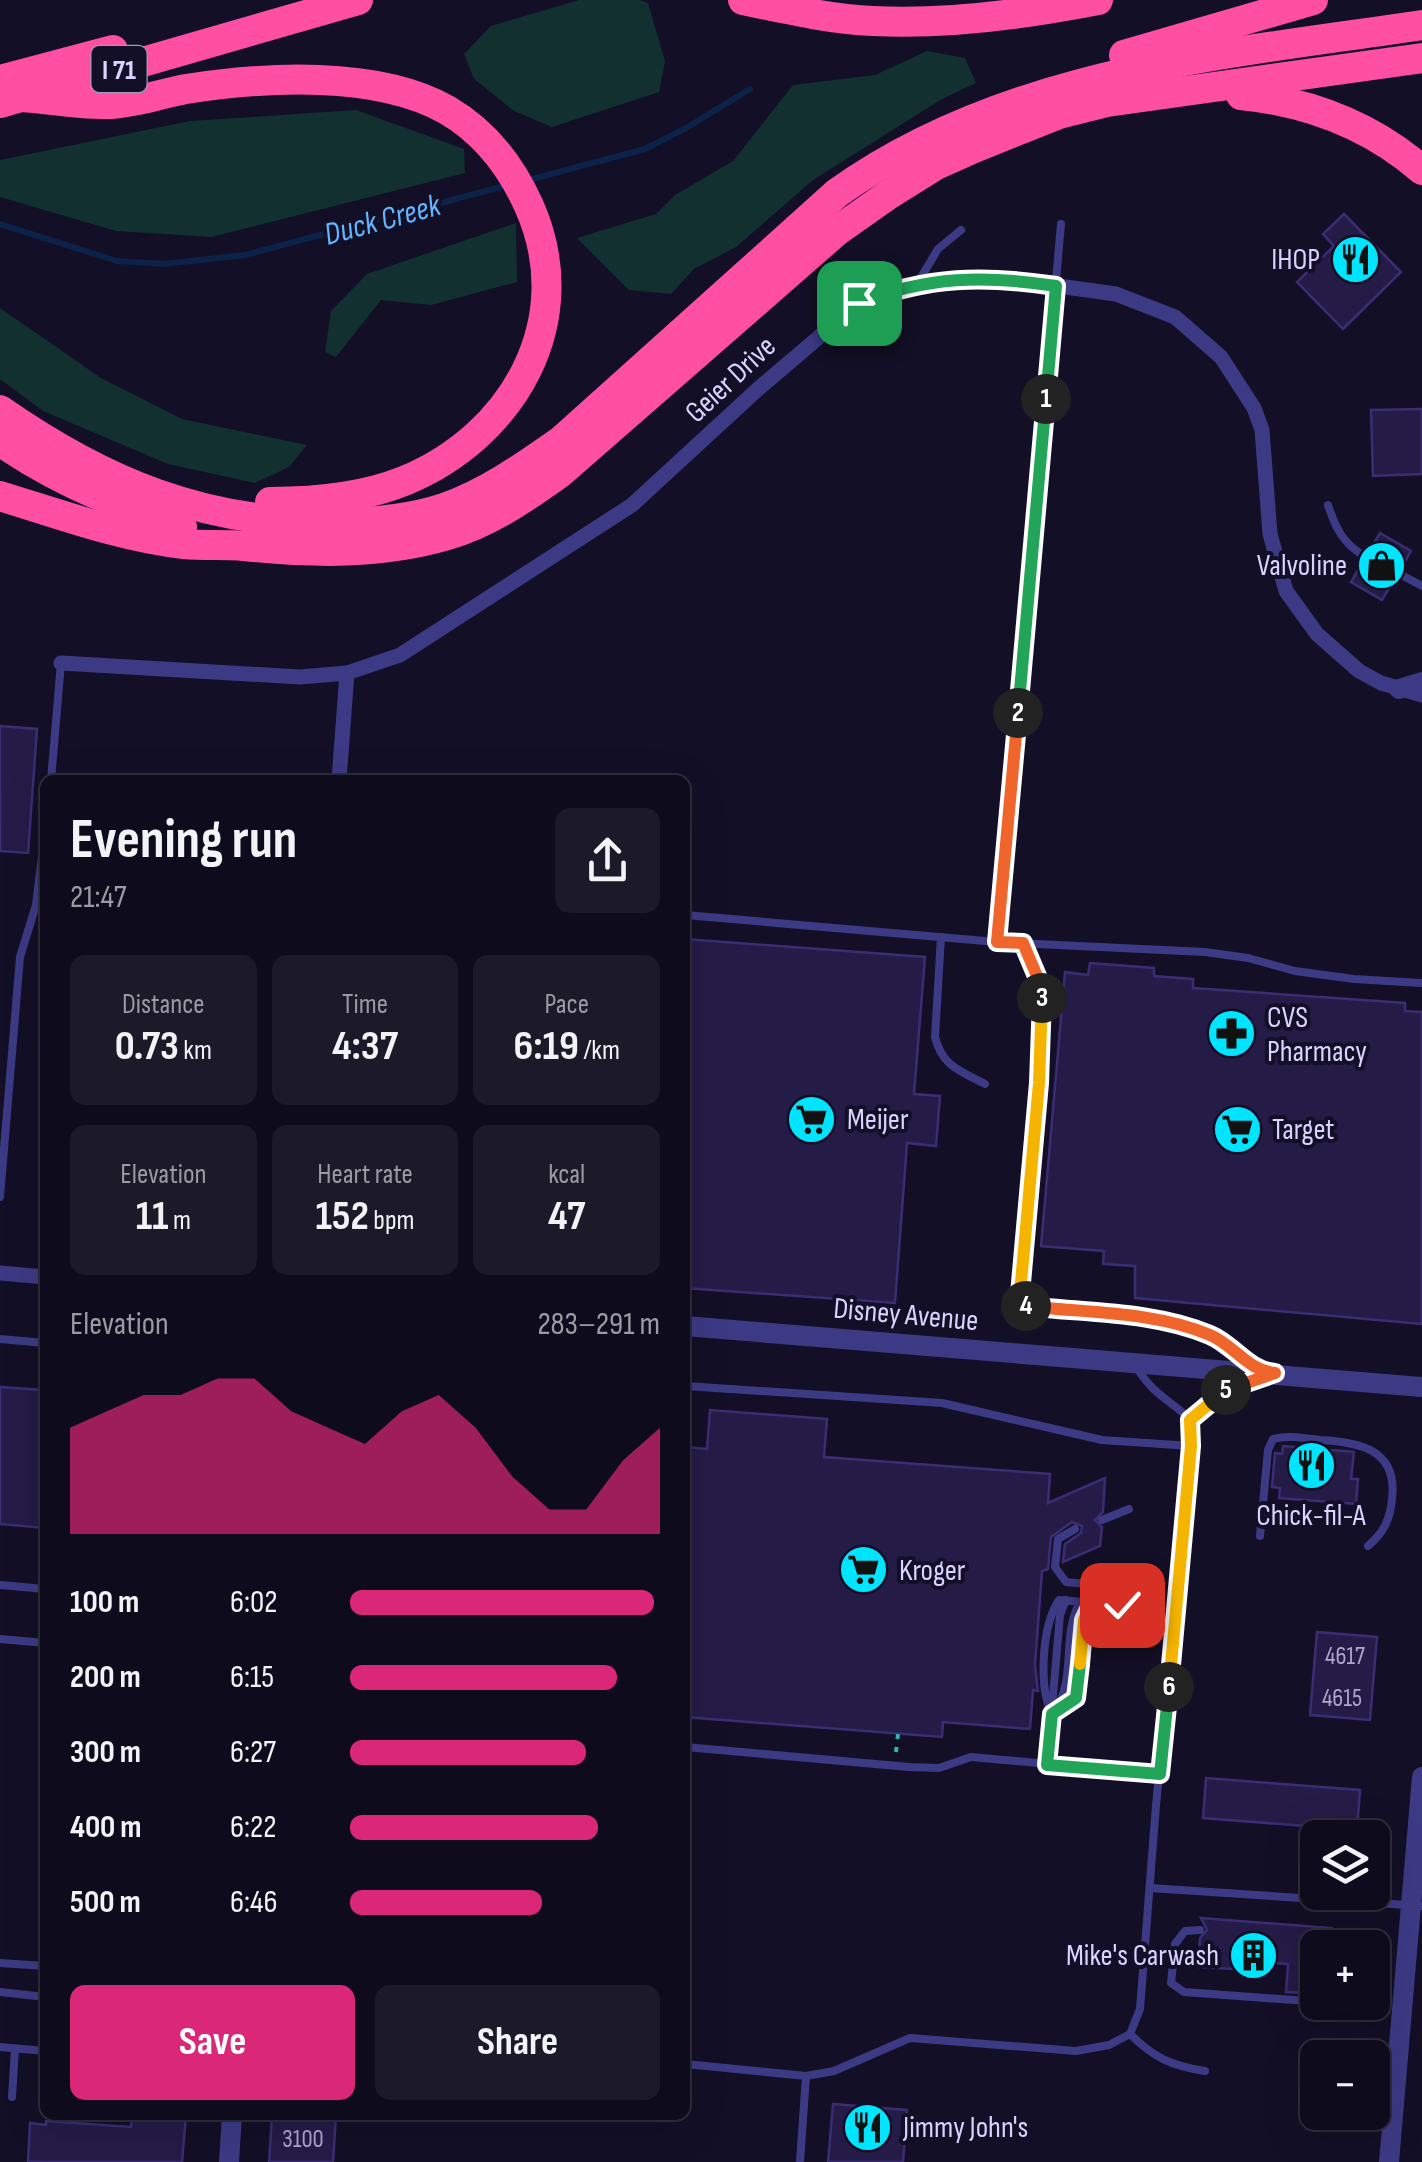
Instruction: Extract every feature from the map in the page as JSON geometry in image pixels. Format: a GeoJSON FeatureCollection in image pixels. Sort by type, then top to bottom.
{"type":"FeatureCollection","features":[{"type":"Feature","properties":{"kind":"highway"},"geometry":{"type":"LineString","coordinates":[[7,93],[156,39],[218,41],[358,0]]}},
{"type":"Feature","properties":{"kind":"highway"},"geometry":{"type":"LineString","coordinates":[[742,0],[797,12],[874,21],[945,19],[1098,0]]}},
{"type":"Feature","properties":{"kind":"highway"},"geometry":{"type":"LineString","coordinates":[[945,19],[1037,0]]}},
{"type":"Feature","properties":{"kind":"highway"},"geometry":{"type":"LineString","coordinates":[[0,410],[34,434],[94,466],[153,494],[197,508],[276,522],[365,522],[442,508],[506,477],[562,440],[838,193],[881,162],[1014,90],[1313,0]]}},
{"type":"Feature","properties":{"kind":"highway"},"geometry":{"type":"LineString","coordinates":[[938,134],[1049,92],[1146,67],[1422,24]]}},
{"type":"Feature","properties":{"kind":"highway"},"geometry":{"type":"LineString","coordinates":[[0,496],[86,522],[182,544],[302,552],[360,551],[404,546],[450,534],[519,502],[560,473],[837,231],[936,165],[1059,114],[1107,102],[1422,58]]}},
{"type":"Feature","properties":{"kind":"highway"},"geometry":{"type":"LineString","coordinates":[[7,93],[117,104],[188,89],[278,80],[340,82],[396,91],[446,109],[491,144],[505,161],[544,244],[544,321],[533,360],[512,398],[482,433],[452,456],[403,481],[351,496],[266,502],[179,491],[94,466]]}},
{"type":"Feature","properties":{"kind":"highway"},"geometry":{"type":"LineString","coordinates":[[1158,94],[1235,94],[1306,106],[1365,130],[1398,149],[1422,170]]}},
{"type":"Feature","properties":{"kind":"highway"},"geometry":{"type":"LineString","coordinates":[[0,441],[48,471],[118,504],[236,546]]}},
{"type":"Feature","properties":{"kind":"street","name":"Geier Drive"},"geometry":{"type":"LineString","coordinates":[[61,663],[300,677],[348,673],[400,655],[632,506],[770,378],[859,303],[916,284],[1016,280],[1116,294],[1174,317],[1221,357],[1254,408],[1262,430],[1270,534],[1286,591],[1317,634],[1360,672],[1422,695]]}},
{"type":"Feature","properties":{"kind":"street"},"geometry":{"type":"LineString","coordinates":[[339,775],[348,673]]}},
{"type":"Feature","properties":{"kind":"street"},"geometry":{"type":"LineString","coordinates":[[1400,689],[1422,682]]}},
{"type":"Feature","properties":{"kind":"street"},"geometry":{"type":"LineString","coordinates":[[0,1273],[40,1277]]}},
{"type":"Feature","properties":{"kind":"street","name":"Disney Avenue"},"geometry":{"type":"LineString","coordinates":[[690,1326],[1422,1387]]}},
{"type":"Feature","properties":{"kind":"street"},"geometry":{"type":"LineString","coordinates":[[1389,2162],[1416,1906],[1422,1777]]}},
{"type":"Feature","properties":{"kind":"street"},"geometry":{"type":"LineString","coordinates":[[229,2162],[232,2120]]}},
{"type":"Feature","properties":{"kind":"lane"},"geometry":{"type":"LineString","coordinates":[[997,942],[1061,224]]}},
{"type":"Feature","properties":{"kind":"lane"},"geometry":{"type":"LineString","coordinates":[[916,284],[938,249],[961,230]]}},
{"type":"Feature","properties":{"kind":"lane"},"geometry":{"type":"LineString","coordinates":[[1328,506],[1337,533],[1366,556]]}},
{"type":"Feature","properties":{"kind":"lane"},"geometry":{"type":"LineString","coordinates":[[1398,573],[1422,586]]}},
{"type":"Feature","properties":{"kind":"lane"},"geometry":{"type":"LineString","coordinates":[[52,775],[61,663]]}},
{"type":"Feature","properties":{"kind":"lane"},"geometry":{"type":"LineString","coordinates":[[0,1198],[20,957],[36,905],[40,873]]}},
{"type":"Feature","properties":{"kind":"lane"},"geometry":{"type":"LineString","coordinates":[[690,916],[997,942],[1204,952],[1248,958],[1295,972],[1354,980],[1422,982]]}},
{"type":"Feature","properties":{"kind":"lane"},"geometry":{"type":"LineString","coordinates":[[941,937],[935,1036],[939,1052],[947,1065],[985,1084]]}},
{"type":"Feature","properties":{"kind":"lane"},"geometry":{"type":"LineString","coordinates":[[1023,943],[1042,988],[1039,1083],[1019,1305],[1155,1320],[1212,1335],[1268,1373]]}},
{"type":"Feature","properties":{"kind":"lane"},"geometry":{"type":"LineString","coordinates":[[0,1339],[40,1342]]}},
{"type":"Feature","properties":{"kind":"lane"},"geometry":{"type":"LineString","coordinates":[[690,2064],[806,2076],[834,2071],[910,2038],[1076,2051],[1109,2045],[1130,2034],[1140,2009],[1191,1446],[1190,1420],[1150,1389],[1134,1362]]}},
{"type":"Feature","properties":{"kind":"lane"},"geometry":{"type":"LineString","coordinates":[[1190,1420],[1218,1394],[1268,1373]]}},
{"type":"Feature","properties":{"kind":"lane"},"geometry":{"type":"LineString","coordinates":[[690,1386],[942,1403],[1102,1440],[1191,1446]]}},
{"type":"Feature","properties":{"kind":"lane"},"geometry":{"type":"LineString","coordinates":[[1260,1536],[1268,1450],[1273,1439],[1352,1442],[1371,1448],[1381,1458],[1391,1474],[1394,1490],[1390,1517],[1381,1535],[1368,1546]]}},
{"type":"Feature","properties":{"kind":"lane"},"geometry":{"type":"LineString","coordinates":[[1102,1520],[1129,1510]]}},
{"type":"Feature","properties":{"kind":"lane"},"geometry":{"type":"LineString","coordinates":[[1075,1530],[1058,1539],[1055,1567],[1066,1582],[1123,1588]]}},
{"type":"Feature","properties":{"kind":"lane"},"geometry":{"type":"LineString","coordinates":[[0,1586],[40,1590]]}},
{"type":"Feature","properties":{"kind":"lane"},"geometry":{"type":"LineString","coordinates":[[1047,1765],[1060,1615],[1066,1600],[1122,1605]]}},
{"type":"Feature","properties":{"kind":"lane"},"geometry":{"type":"LineString","coordinates":[[1052,1714],[1064,1697],[1071,1618],[1080,1602]]}},
{"type":"Feature","properties":{"kind":"lane"},"geometry":{"type":"LineString","coordinates":[[1052,1714],[1076,1698],[1084,1620],[1092,1603]]}},
{"type":"Feature","properties":{"kind":"lane"},"geometry":{"type":"LineString","coordinates":[[0,1640],[40,1643]]}},
{"type":"Feature","properties":{"kind":"lane"},"geometry":{"type":"LineString","coordinates":[[690,1748],[938,1768],[971,1757],[1160,1774]]}},
{"type":"Feature","properties":{"kind":"lane"},"geometry":{"type":"LineString","coordinates":[[1150,1888],[1416,1906]]}},
{"type":"Feature","properties":{"kind":"lane"},"geometry":{"type":"LineString","coordinates":[[1200,1930],[1185,1930],[1174,1944],[1171,1984],[1184,1992],[1300,2000]]}},
{"type":"Feature","properties":{"kind":"lane"},"geometry":{"type":"LineString","coordinates":[[0,1962],[40,1966]]}},
{"type":"Feature","properties":{"kind":"lane"},"geometry":{"type":"LineString","coordinates":[[0,1992],[40,1996]]}},
{"type":"Feature","properties":{"kind":"lane"},"geometry":{"type":"LineString","coordinates":[[1130,2034],[1151,2055],[1173,2066],[1206,2071]]}},
{"type":"Feature","properties":{"kind":"lane"},"geometry":{"type":"LineString","coordinates":[[0,2048],[40,2052]]}},
{"type":"Feature","properties":{"kind":"lane"},"geometry":{"type":"LineString","coordinates":[[12,2096],[15,2049]]}},
{"type":"Feature","properties":{"kind":"lane"},"geometry":{"type":"LineString","coordinates":[[800,2162],[806,2076]]}},
{"type":"Feature","properties":{"kind":"path"},"geometry":{"type":"LineString","coordinates":[[896,1752],[898,1734]]}},
{"type":"Feature","properties":{"kind":"green space"},"geometry":{"type":"Polygon","coordinates":[[[579,0],[648,3],[665,61],[659,92],[552,127],[514,111],[474,79],[464,54],[491,26],[579,0]]]}},
{"type":"Feature","properties":{"kind":"green space"},"geometry":{"type":"Polygon","coordinates":[[[927,51],[965,58],[976,83],[942,99],[813,180],[736,247],[694,269],[671,294],[629,290],[577,238],[656,214],[675,195],[733,161],[793,85],[875,75],[927,51]]]}},
{"type":"Feature","properties":{"kind":"green space"},"geometry":{"type":"Polygon","coordinates":[[[356,110],[464,149],[465,173],[211,237],[116,231],[0,197],[0,160],[190,121],[356,110]]]}},
{"type":"Feature","properties":{"kind":"green space"},"geometry":{"type":"Polygon","coordinates":[[[516,223],[517,282],[431,305],[381,300],[336,357],[325,352],[331,311],[367,274],[516,223]]]}},
{"type":"Feature","properties":{"kind":"green space"},"geometry":{"type":"Polygon","coordinates":[[[0,308],[101,378],[182,419],[307,445],[289,467],[255,483],[168,464],[43,411],[0,379],[0,308]]]}},
{"type":"Feature","properties":{"kind":"building","name":"IHOP"},"geometry":{"type":"Polygon","coordinates":[[[1344,214],[1401,272],[1343,329],[1297,282],[1334,246],[1323,234],[1344,214]]]}},
{"type":"Feature","properties":{"kind":"building"},"geometry":{"type":"Polygon","coordinates":[[[1422,409],[1422,474],[1373,476],[1371,410],[1422,409]]]}},
{"type":"Feature","properties":{"kind":"building","name":"Valvoline"},"geometry":{"type":"Polygon","coordinates":[[[1380,533],[1411,551],[1402,567],[1392,569],[1394,580],[1382,600],[1351,582],[1362,563],[1373,560],[1370,550],[1380,533]]]}},
{"type":"Feature","properties":{"kind":"building"},"geometry":{"type":"Polygon","coordinates":[[[0,726],[37,729],[28,853],[0,851],[0,726]]]}},
{"type":"Feature","properties":{"kind":"building","name":"Meijer"},"geometry":{"type":"Polygon","coordinates":[[[690,939],[925,957],[914,1094],[940,1096],[936,1146],[907,1143],[895,1303],[690,1288],[690,939]]]}},
{"type":"Feature","properties":{"kind":"building","name":"Target"},"geometry":{"type":"Polygon","coordinates":[[[1090,963],[1154,968],[1154,976],[1193,979],[1193,988],[1405,1003],[1405,1011],[1422,1012],[1422,1324],[1135,1298],[1135,1266],[1103,1264],[1104,1251],[1041,1246],[1065,972],[1088,975],[1090,963]]]}},
{"type":"Feature","properties":{"kind":"building"},"geometry":{"type":"Polygon","coordinates":[[[0,1387],[40,1390],[40,1528],[0,1524],[0,1387]]]}},
{"type":"Feature","properties":{"kind":"building","name":"Kroger"},"geometry":{"type":"Polygon","coordinates":[[[710,1410],[827,1419],[824,1457],[1050,1474],[1048,1503],[1105,1478],[1103,1512],[1095,1520],[1102,1527],[1100,1546],[1063,1562],[1065,1544],[1081,1533],[1082,1526],[1072,1522],[1051,1537],[1048,1569],[1042,1571],[1035,1665],[1038,1691],[1033,1690],[1030,1729],[943,1722],[942,1737],[690,1717],[690,1447],[707,1449],[710,1410]]]}},
{"type":"Feature","properties":{"kind":"building","name":"Chick-fil-A"},"geometry":{"type":"Polygon","coordinates":[[[1283,1446],[1354,1452],[1351,1479],[1358,1479],[1356,1504],[1279,1498],[1280,1488],[1272,1487],[1275,1453],[1282,1454],[1283,1446]]]}},
{"type":"Feature","properties":{"kind":"building"},"geometry":{"type":"Polygon","coordinates":[[[1317,1632],[1377,1637],[1370,1720],[1310,1715],[1317,1632]]]}},
{"type":"Feature","properties":{"kind":"building"},"geometry":{"type":"Polygon","coordinates":[[[1206,1778],[1360,1790],[1358,1820],[1300,1820],[1300,1826],[1203,1818],[1206,1778]]]}},
{"type":"Feature","properties":{"kind":"building","name":"Mike's Carwash"},"geometry":{"type":"Polygon","coordinates":[[[1201,1918],[1331,1928],[1300,1930],[1300,1993],[1286,1992],[1288,1964],[1234,1960],[1233,1969],[1198,1967],[1200,1938],[1207,1930],[1201,1918]]]}},
{"type":"Feature","properties":{"kind":"building","name":"Jimmy John's"},"geometry":{"type":"Polygon","coordinates":[[[833,2104],[907,2110],[903,2162],[828,2162],[833,2104]]]}},
{"type":"Feature","properties":{"kind":"building"},"geometry":{"type":"Polygon","coordinates":[[[132,2120],[186,2120],[182,2162],[28,2162],[30,2123],[131,2127],[132,2120]]]}},
{"type":"Feature","properties":{"kind":"building"},"geometry":{"type":"Polygon","coordinates":[[[272,2120],[336,2120],[333,2162],[269,2162],[272,2120]]]}},
{"type":"Feature","properties":{"kind":"waterway","name":"Duck Creek"},"geometry":{"type":"LineString","coordinates":[[525,181],[645,149],[750,89]]}},
{"type":"Feature","properties":{"kind":"waterway","name":"Duck Creek"},"geometry":{"type":"LineString","coordinates":[[0,224],[117,261],[164,264],[245,255],[508,185]]}},
{"type":"Feature","properties":{"kind":"place","name":"IHOP"},"geometry":{"type":"Point","coordinates":[1355,259]}},
{"type":"Feature","properties":{"kind":"place","name":"Valvoline"},"geometry":{"type":"Point","coordinates":[1382,565]}},
{"type":"Feature","properties":{"kind":"place","name":"CVS Pharmacy"},"geometry":{"type":"Point","coordinates":[1232,1034]}},
{"type":"Feature","properties":{"kind":"place","name":"Meijer"},"geometry":{"type":"Point","coordinates":[812,1119]}},
{"type":"Feature","properties":{"kind":"place","name":"Target"},"geometry":{"type":"Point","coordinates":[1237,1129]}},
{"type":"Feature","properties":{"kind":"place","name":"Chick-fil-A"},"geometry":{"type":"Point","coordinates":[1311,1466]}},
{"type":"Feature","properties":{"kind":"place","name":"Kroger"},"geometry":{"type":"Point","coordinates":[864,1570]}},
{"type":"Feature","properties":{"kind":"place","name":"Mike's Carwash"},"geometry":{"type":"Point","coordinates":[1254,1955]}},
{"type":"Feature","properties":{"kind":"place","name":"Jimmy John's"},"geometry":{"type":"Point","coordinates":[868,2127]}},
{"type":"Feature","properties":{"kind":"route"},"geometry":{"type":"LineString","coordinates":[[859,303],[901,287],[948,280],[1016,280],[1056,286],[997,942],[1023,943],[1042,988],[1039,1083],[1019,1305],[1155,1320],[1212,1335],[1262,1372],[1275,1373],[1234,1385],[1190,1420],[1191,1446],[1160,1774],[1047,1765],[1052,1714],[1076,1698],[1084,1620],[1092,1603],[1122,1605]]}}]}
